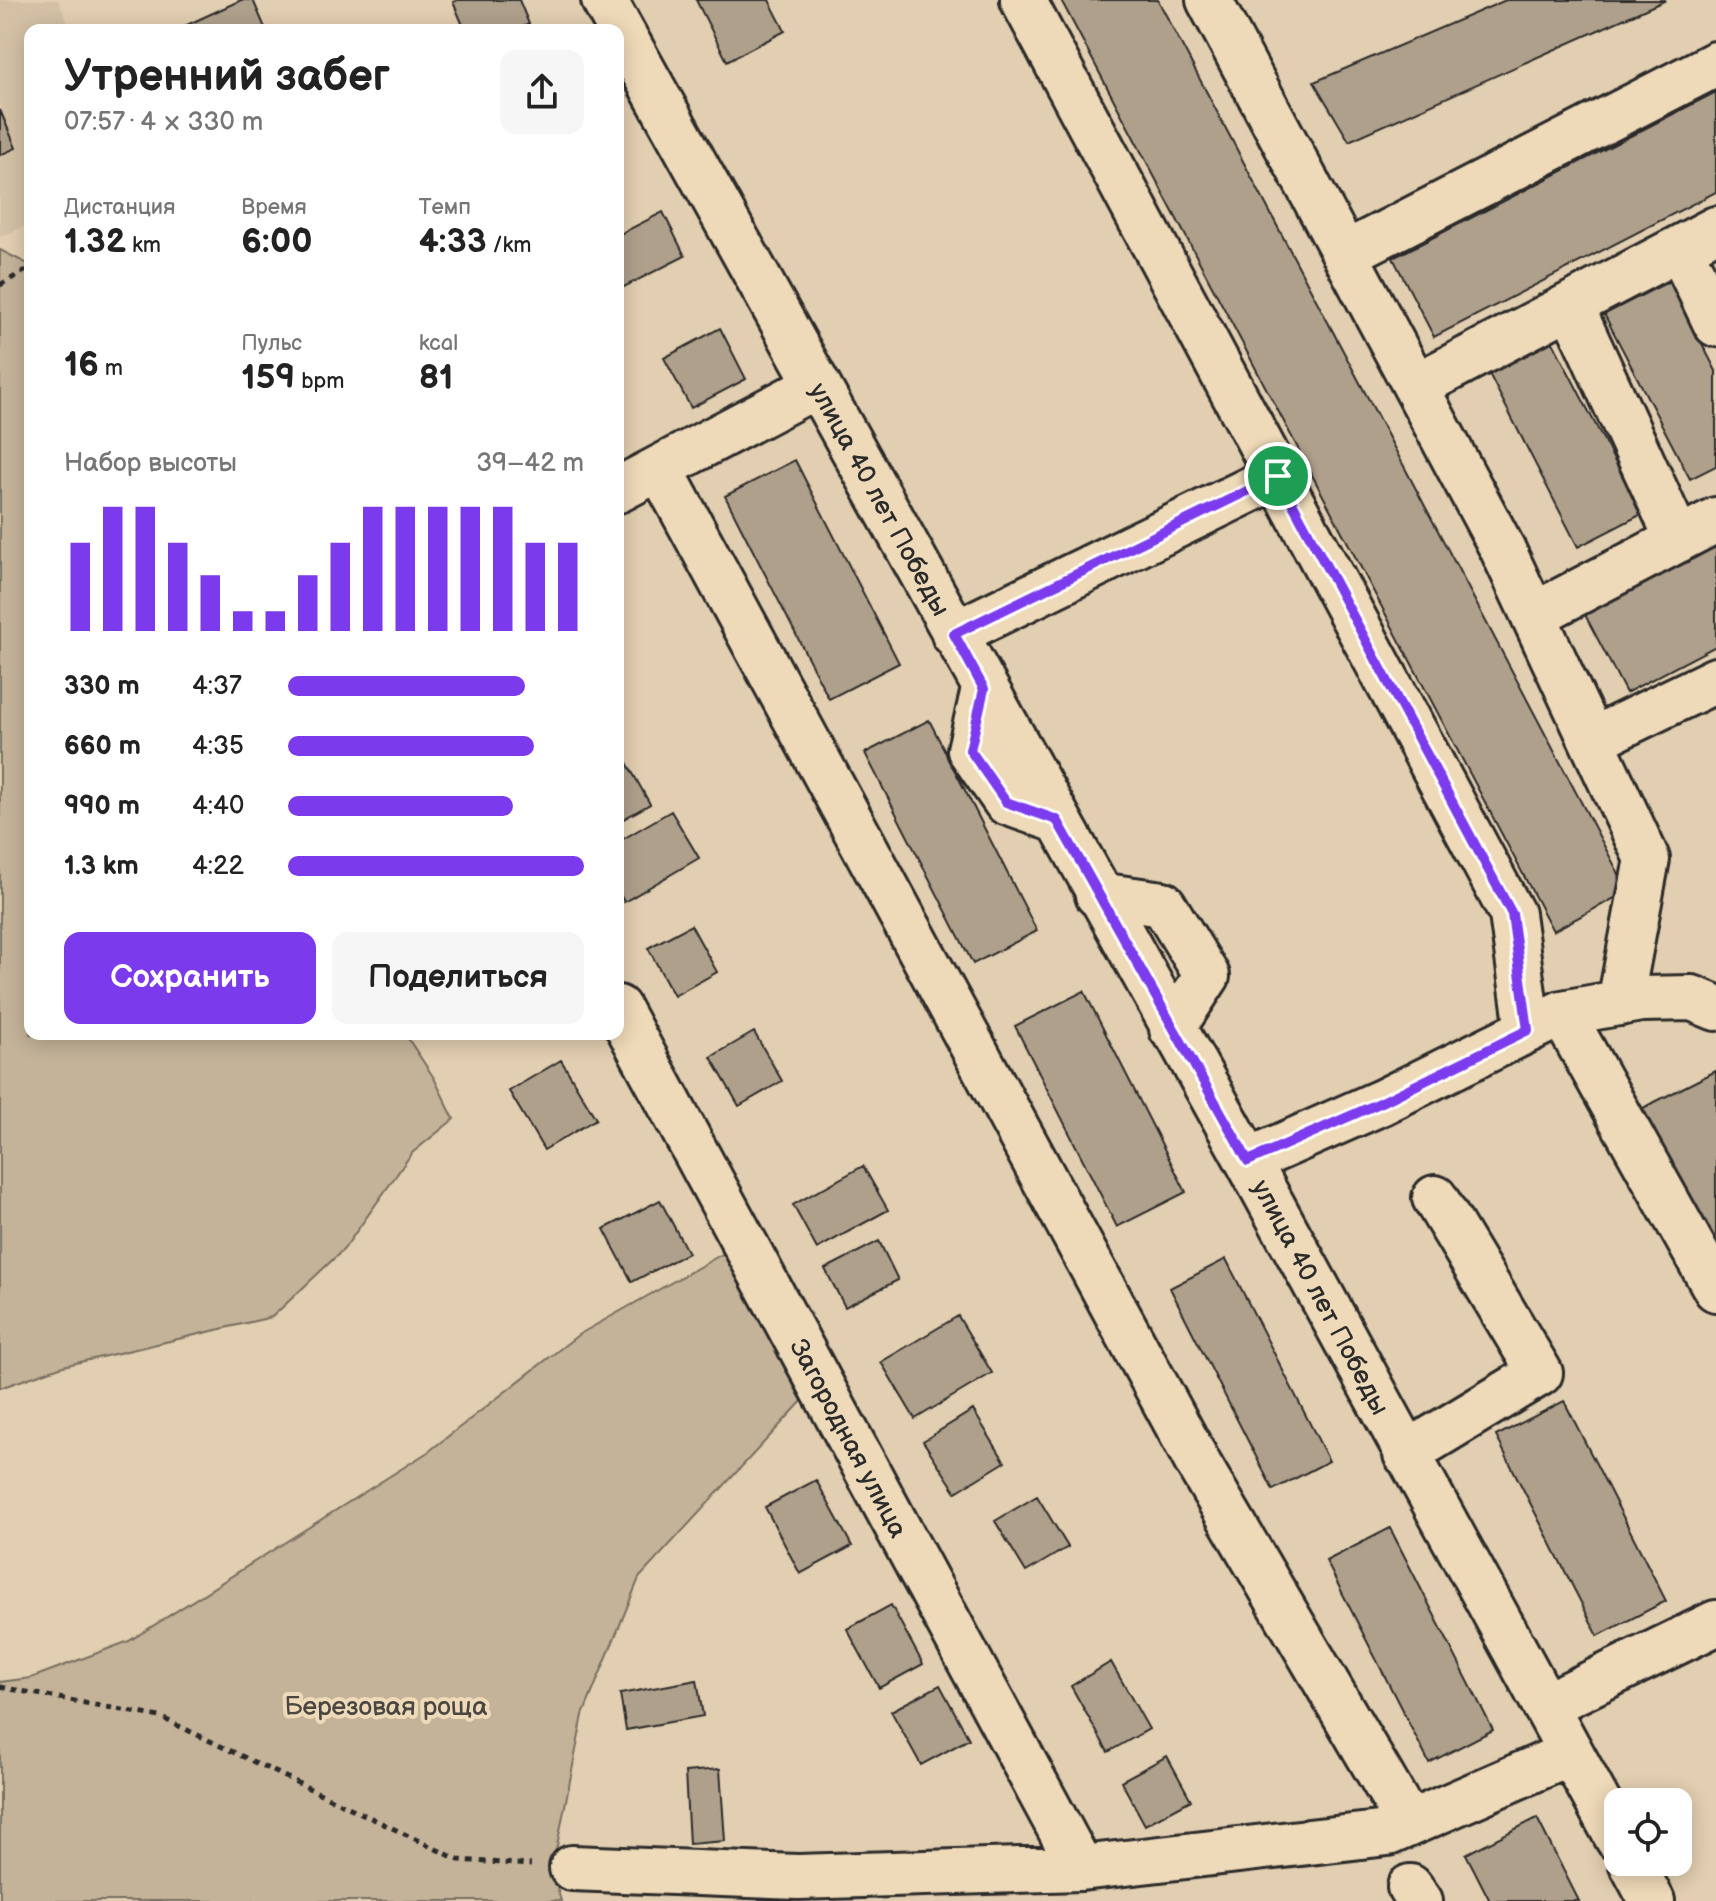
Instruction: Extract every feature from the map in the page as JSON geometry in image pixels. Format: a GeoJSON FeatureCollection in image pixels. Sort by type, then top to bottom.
{"type":"FeatureCollection","features":[{"type":"Feature","properties":{"kind":"street","name":"улица 40 лет Победы"},"geometry":{"type":"LineString","coordinates":[[604,0],[617,24]]}},
{"type":"Feature","properties":{"kind":"street"},"geometry":{"type":"LineString","coordinates":[[1023,0],[1512,914],[1545,1021],[1716,1289]]}},
{"type":"Feature","properties":{"kind":"street"},"geometry":{"type":"LineString","coordinates":[[1209,0],[1416,386],[1534,615],[1647,859],[1620,1003]]}},
{"type":"Feature","properties":{"kind":"street","name":"улица 40 лет Победы"},"geometry":{"type":"LineString","coordinates":[[624,36],[1172,1029],[1248,1161],[1604,1813]]}},
{"type":"Feature","properties":{"kind":"street"},"geometry":{"type":"LineString","coordinates":[[1345,254],[1716,64]]}},
{"type":"Feature","properties":{"kind":"street"},"geometry":{"type":"LineString","coordinates":[[1416,386],[1698,238],[1716,324]]}},
{"type":"Feature","properties":{"kind":"street"},"geometry":{"type":"LineString","coordinates":[[1571,306],[1678,540]]}},
{"type":"Feature","properties":{"kind":"street"},"geometry":{"type":"LineString","coordinates":[[624,487],[817,385]]}},
{"type":"Feature","properties":{"kind":"street"},"geometry":{"type":"LineString","coordinates":[[954,634],[1278,476]]}},
{"type":"Feature","properties":{"kind":"street"},"geometry":{"type":"LineString","coordinates":[[669,485],[1199,1465],[1409,1824]]}},
{"type":"Feature","properties":{"kind":"street"},"geometry":{"type":"LineString","coordinates":[[1534,615],[1716,520]]}},
{"type":"Feature","properties":{"kind":"street"},"geometry":{"type":"LineString","coordinates":[[1592,740],[1716,680]]}},
{"type":"Feature","properties":{"kind":"street"},"geometry":{"type":"LineString","coordinates":[[1248,1161],[1382,1102],[1545,1021],[1620,1003],[1692,998],[1716,1008]]}},
{"type":"Feature","properties":{"kind":"street","name":"Загородная улица"},"geometry":{"type":"LineString","coordinates":[[624,1019],[1081,1868]]}},
{"type":"Feature","properties":{"kind":"street"},"geometry":{"type":"LineString","coordinates":[[1406,1454],[1540,1373],[1435,1198]]}},
{"type":"Feature","properties":{"kind":"street"},"geometry":{"type":"LineString","coordinates":[[1545,1706],[1716,1623]]}},
{"type":"Feature","properties":{"kind":"street"},"geometry":{"type":"LineString","coordinates":[[572,1868],[798,1877],[1081,1868],[1388,1833],[1571,1753]]}},
{"type":"Feature","properties":{"kind":"street"},"geometry":{"type":"LineString","coordinates":[[1639,1876],[1652,1901]]}},
{"type":"Feature","properties":{"kind":"path"},"geometry":{"type":"LineString","coordinates":[[0,285],[24,271]]}},
{"type":"Feature","properties":{"kind":"path"},"geometry":{"type":"LineString","coordinates":[[0,1687],[160,1717],[459,1860],[572,1868]]}},
{"type":"Feature","properties":{"kind":"shaded area"},"geometry":{"type":"Polygon","coordinates":[[[0,0],[58,0],[68,24],[24,24],[24,227],[0,237],[0,0]]]}},
{"type":"Feature","properties":{"kind":"green space"},"geometry":{"type":"Polygon","coordinates":[[[0,250],[24,262],[24,1040],[409,1040],[434,1078],[454,1119],[412,1153],[344,1249],[272,1317],[63,1366],[0,1388],[0,250]]]}},
{"type":"Feature","properties":{"kind":"green space","name":"Березовая роща"},"geometry":{"type":"Polygon","coordinates":[[[724,1253],[802,1401],[639,1578],[583,1715],[552,1871],[561,1901],[0,1901],[0,1682],[31,1678],[129,1641],[428,1452],[578,1335],[724,1253]]]}},
{"type":"Feature","properties":{"kind":"building"},"geometry":{"type":"Polygon","coordinates":[[[241,0],[253,0],[263,24],[189,24],[241,0]]]}},
{"type":"Feature","properties":{"kind":"building"},"geometry":{"type":"Polygon","coordinates":[[[519,0],[529,24],[462,24],[453,2],[519,0]]]}},
{"type":"Feature","properties":{"kind":"building"},"geometry":{"type":"Polygon","coordinates":[[[696,0],[769,0],[785,31],[727,61],[696,0]]]}},
{"type":"Feature","properties":{"kind":"building"},"geometry":{"type":"Polygon","coordinates":[[[1061,0],[1158,0],[1628,891],[1553,931],[1061,0]]]}},
{"type":"Feature","properties":{"kind":"building"},"geometry":{"type":"Polygon","coordinates":[[[1506,0],[1666,0],[1349,141],[1314,82],[1506,0]]]}},
{"type":"Feature","properties":{"kind":"building"},"geometry":{"type":"Polygon","coordinates":[[[1716,92],[1716,192],[1434,337],[1393,258],[1716,92]]]}},
{"type":"Feature","properties":{"kind":"building"},"geometry":{"type":"Polygon","coordinates":[[[0,110],[16,148],[0,155],[0,110]]]}},
{"type":"Feature","properties":{"kind":"building"},"geometry":{"type":"Polygon","coordinates":[[[663,212],[685,256],[624,287],[624,232],[663,212]]]}},
{"type":"Feature","properties":{"kind":"building"},"geometry":{"type":"Polygon","coordinates":[[[1670,281],[1716,371],[1716,466],[1690,479],[1604,314],[1670,281]]]}},
{"type":"Feature","properties":{"kind":"building"},"geometry":{"type":"Polygon","coordinates":[[[720,328],[746,379],[691,408],[664,358],[720,328]]]}},
{"type":"Feature","properties":{"kind":"building"},"geometry":{"type":"Polygon","coordinates":[[[1546,329],[1642,514],[1578,547],[1483,362],[1546,329]]]}},
{"type":"Feature","properties":{"kind":"building"},"geometry":{"type":"Polygon","coordinates":[[[795,460],[899,663],[829,699],[725,496],[795,460]]]}},
{"type":"Feature","properties":{"kind":"building"},"geometry":{"type":"Polygon","coordinates":[[[1716,542],[1716,646],[1626,693],[1583,611],[1716,542]]]}},
{"type":"Feature","properties":{"kind":"building"},"geometry":{"type":"Polygon","coordinates":[[[929,720],[1037,931],[973,964],[865,753],[929,720]]]}},
{"type":"Feature","properties":{"kind":"building"},"geometry":{"type":"Polygon","coordinates":[[[624,762],[650,804],[624,819],[624,762]]]}},
{"type":"Feature","properties":{"kind":"building"},"geometry":{"type":"Polygon","coordinates":[[[671,811],[699,858],[624,902],[624,838],[671,811]]]}},
{"type":"Feature","properties":{"kind":"building"},"geometry":{"type":"Polygon","coordinates":[[[691,925],[717,972],[674,996],[648,948],[691,925]]]}},
{"type":"Feature","properties":{"kind":"building"},"geometry":{"type":"Polygon","coordinates":[[[1084,991],[1186,1192],[1117,1227],[1015,1026],[1084,991]]]}},
{"type":"Feature","properties":{"kind":"building"},"geometry":{"type":"Polygon","coordinates":[[[754,1032],[782,1081],[739,1106],[711,1057],[754,1032]]]}},
{"type":"Feature","properties":{"kind":"building"},"geometry":{"type":"Polygon","coordinates":[[[561,1060],[596,1119],[544,1150],[509,1091],[561,1060]]]}},
{"type":"Feature","properties":{"kind":"building"},"geometry":{"type":"Polygon","coordinates":[[[1716,1071],[1716,1250],[1643,1108],[1716,1071]]]}},
{"type":"Feature","properties":{"kind":"building"},"geometry":{"type":"Polygon","coordinates":[[[863,1166],[888,1210],[817,1249],[793,1205],[863,1166]]]}},
{"type":"Feature","properties":{"kind":"building"},"geometry":{"type":"Polygon","coordinates":[[[660,1200],[688,1253],[632,1282],[604,1229],[660,1200]]]}},
{"type":"Feature","properties":{"kind":"building"},"geometry":{"type":"Polygon","coordinates":[[[879,1241],[898,1280],[845,1307],[825,1269],[879,1241]]]}},
{"type":"Feature","properties":{"kind":"building"},"geometry":{"type":"Polygon","coordinates":[[[1226,1259],[1329,1461],[1273,1490],[1170,1288],[1226,1259]]]}},
{"type":"Feature","properties":{"kind":"building"},"geometry":{"type":"Polygon","coordinates":[[[958,1316],[992,1373],[915,1419],[881,1362],[958,1316]]]}},
{"type":"Feature","properties":{"kind":"building"},"geometry":{"type":"Polygon","coordinates":[[[1564,1401],[1666,1601],[1598,1636],[1496,1436],[1564,1401]]]}},
{"type":"Feature","properties":{"kind":"building"},"geometry":{"type":"Polygon","coordinates":[[[973,1410],[1005,1462],[956,1492],[923,1441],[973,1410]]]}},
{"type":"Feature","properties":{"kind":"building"},"geometry":{"type":"Polygon","coordinates":[[[816,1480],[852,1546],[800,1574],[765,1507],[816,1480]]]}},
{"type":"Feature","properties":{"kind":"building"},"geometry":{"type":"Polygon","coordinates":[[[1037,1496],[1068,1547],[1026,1572],[995,1521],[1037,1496]]]}},
{"type":"Feature","properties":{"kind":"building"},"geometry":{"type":"Polygon","coordinates":[[[1390,1528],[1493,1730],[1429,1763],[1326,1561],[1390,1528]]]}},
{"type":"Feature","properties":{"kind":"building"},"geometry":{"type":"Polygon","coordinates":[[[891,1605],[923,1664],[879,1688],[847,1629],[891,1605]]]}},
{"type":"Feature","properties":{"kind":"building"},"geometry":{"type":"Polygon","coordinates":[[[1111,1662],[1149,1729],[1108,1752],[1071,1686],[1111,1662]]]}},
{"type":"Feature","properties":{"kind":"building"},"geometry":{"type":"Polygon","coordinates":[[[697,1680],[703,1716],[626,1730],[620,1694],[697,1680]]]}},
{"type":"Feature","properties":{"kind":"building"},"geometry":{"type":"Polygon","coordinates":[[[940,1685],[969,1739],[921,1765],[891,1711],[940,1685]]]}},
{"type":"Feature","properties":{"kind":"building"},"geometry":{"type":"Polygon","coordinates":[[[1167,1756],[1191,1800],[1145,1825],[1121,1781],[1167,1756]]]}},
{"type":"Feature","properties":{"kind":"building"},"geometry":{"type":"Polygon","coordinates":[[[720,1769],[725,1841],[689,1844],[685,1772],[720,1769]]]}},
{"type":"Feature","properties":{"kind":"building"},"geometry":{"type":"Polygon","coordinates":[[[1537,1818],[1579,1901],[1490,1901],[1466,1854],[1537,1818]]]}},
{"type":"Feature","properties":{"kind":"route"},"geometry":{"type":"LineString","coordinates":[[1278,476],[1512,914],[1528,1030],[1382,1102],[1248,1161],[1057,820],[1006,802],[970,750],[984,689],[954,634],[1278,476]]}}]}
